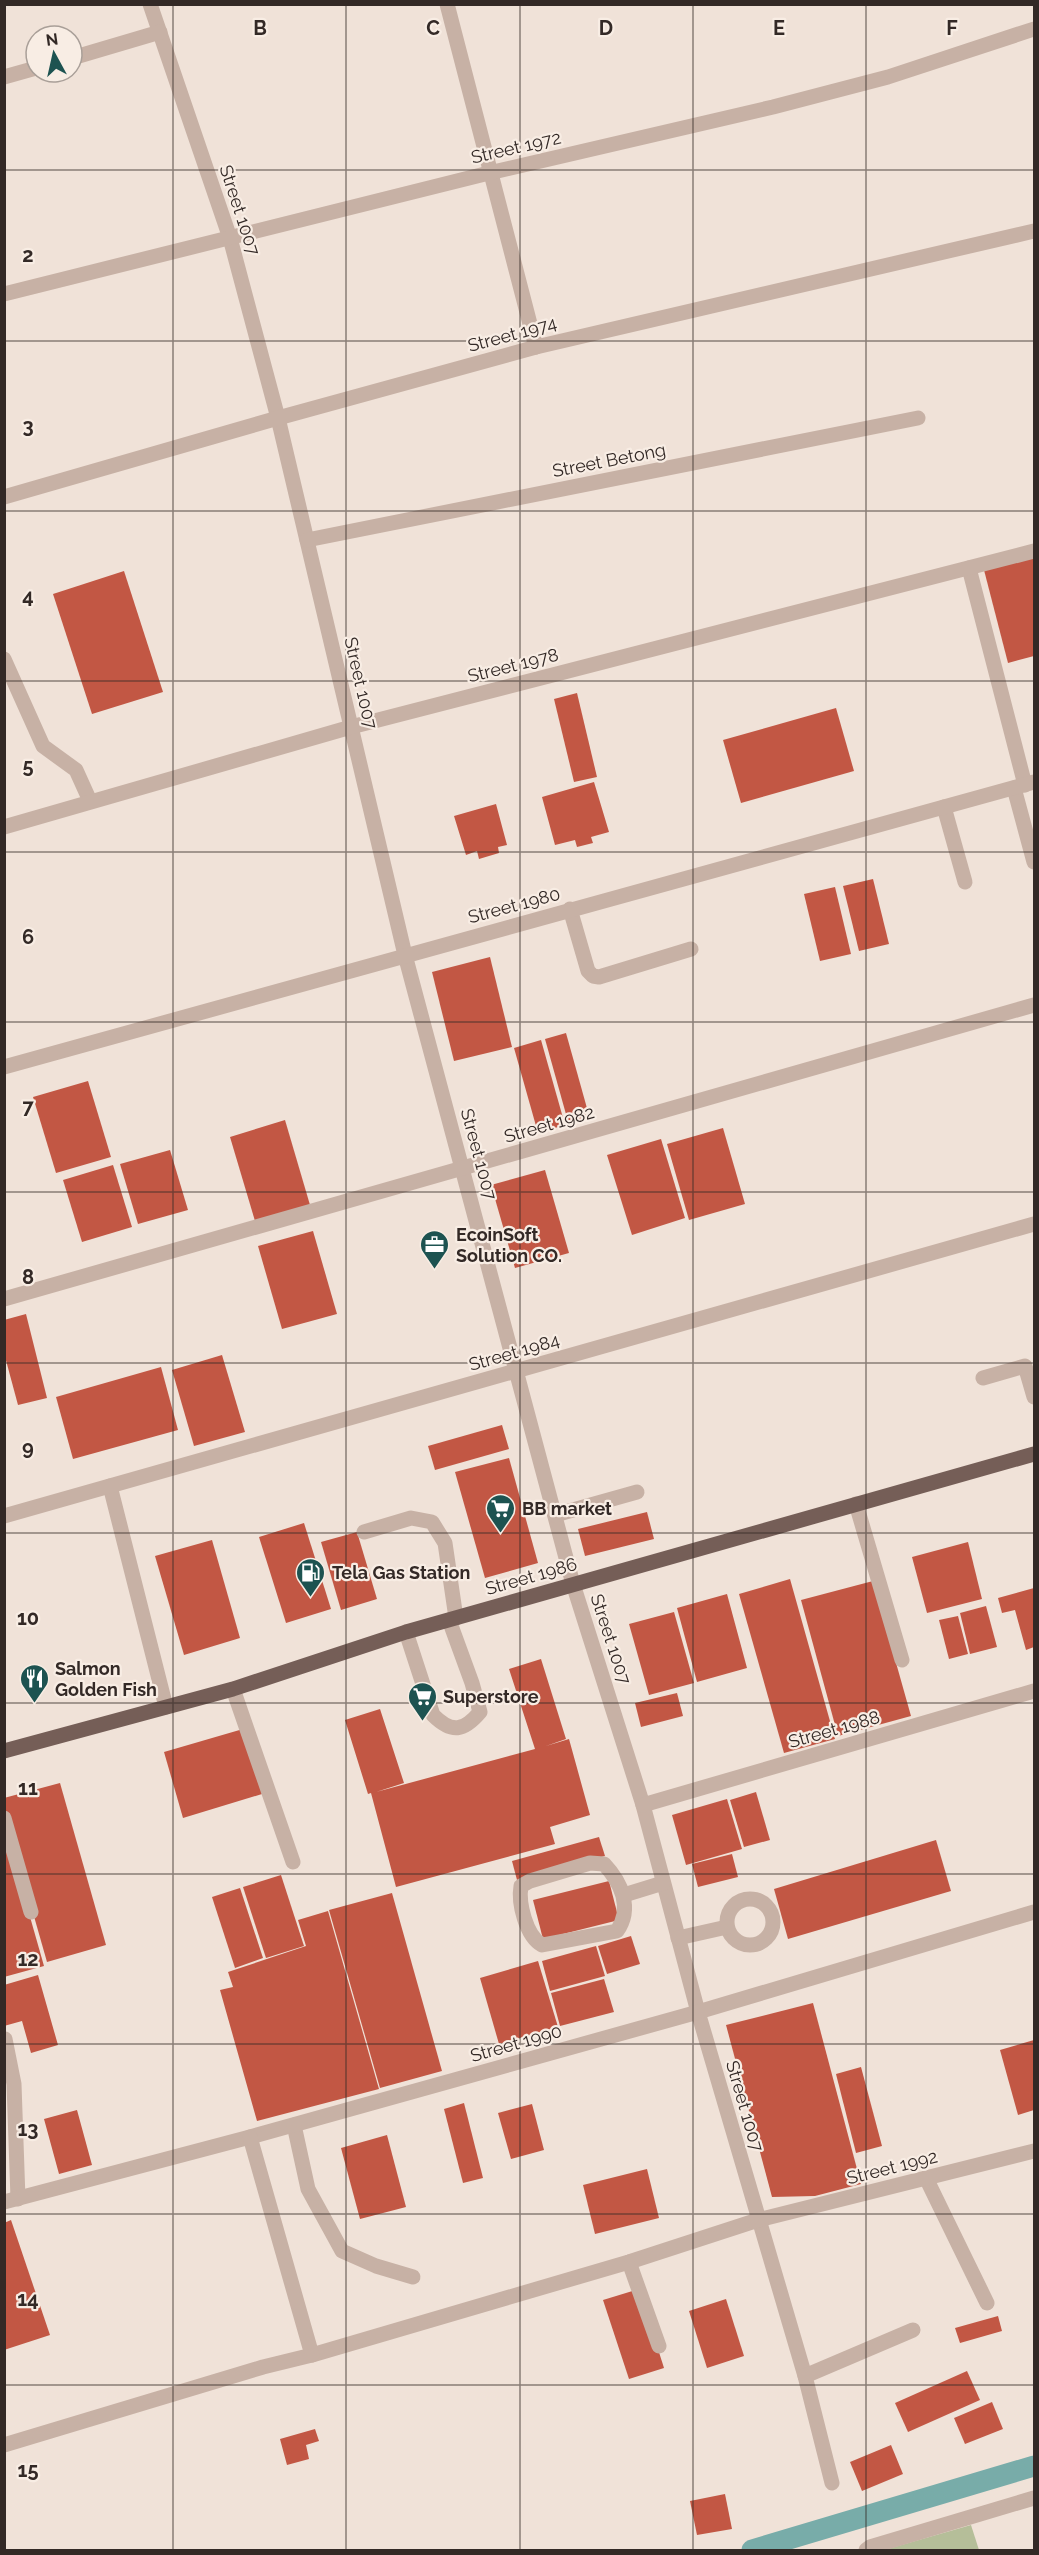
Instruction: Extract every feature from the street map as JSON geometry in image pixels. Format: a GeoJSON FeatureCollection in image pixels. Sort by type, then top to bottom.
{"type":"FeatureCollection","features":[{"type":"Feature","properties":{"kind":"main road","name":"Street 1986"},"geometry":{"type":"LineString","coordinates":[[4,1751],[234,1689],[452,1618],[1035,1454]]}},
{"type":"Feature","properties":{"kind":"street","name":"Street 1007"},"geometry":{"type":"LineString","coordinates":[[150,4],[230,238],[278,418],[405,955],[573,1584],[643,1805],[698,2012],[805,2376],[832,2483]]}},
{"type":"Feature","properties":{"kind":"street"},"geometry":{"type":"LineString","coordinates":[[447,4],[536,347]]}},
{"type":"Feature","properties":{"kind":"street","name":"Street 1972"},"geometry":{"type":"LineString","coordinates":[[4,294],[489,173],[772,108],[888,77],[1035,29]]}},
{"type":"Feature","properties":{"kind":"street"},"geometry":{"type":"LineString","coordinates":[[84,54],[160,32]]}},
{"type":"Feature","properties":{"kind":"street"},"geometry":{"type":"LineString","coordinates":[[4,78],[24,72]]}},
{"type":"Feature","properties":{"kind":"street","name":"Street 1974"},"geometry":{"type":"LineString","coordinates":[[4,497],[536,347],[910,258],[1035,231]]}},
{"type":"Feature","properties":{"kind":"street","name":"Street Betong"},"geometry":{"type":"LineString","coordinates":[[307,540],[918,418]]}},
{"type":"Feature","properties":{"kind":"street","name":"Street 1978"},"geometry":{"type":"LineString","coordinates":[[4,827],[351,727],[1035,551]]}},
{"type":"Feature","properties":{"kind":"street"},"geometry":{"type":"LineString","coordinates":[[969,568],[1025,785],[1035,862]]}},
{"type":"Feature","properties":{"kind":"street"},"geometry":{"type":"LineString","coordinates":[[4,659],[44,746],[76,770],[90,801]]}},
{"type":"Feature","properties":{"kind":"street","name":"Street 1980"},"geometry":{"type":"LineString","coordinates":[[4,1067],[1025,785]]}},
{"type":"Feature","properties":{"kind":"street"},"geometry":{"type":"LineString","coordinates":[[944,807],[964,882]]}},
{"type":"Feature","properties":{"kind":"street"},"geometry":{"type":"LineString","coordinates":[[570,909],[588,970],[593,976],[599,977],[691,949]]}},
{"type":"Feature","properties":{"kind":"street","name":"Street 1982"},"geometry":{"type":"LineString","coordinates":[[4,1299],[1035,1005]]}},
{"type":"Feature","properties":{"kind":"street","name":"Street 1984"},"geometry":{"type":"LineString","coordinates":[[4,1516],[1035,1224]]}},
{"type":"Feature","properties":{"kind":"street"},"geometry":{"type":"LineString","coordinates":[[983,1378],[1025,1366],[1035,1397]]}},
{"type":"Feature","properties":{"kind":"street"},"geometry":{"type":"LineString","coordinates":[[110,1486],[166,1707]]}},
{"type":"Feature","properties":{"kind":"street"},"geometry":{"type":"LineString","coordinates":[[555,1515],[637,1492]]}},
{"type":"Feature","properties":{"kind":"street"},"geometry":{"type":"LineString","coordinates":[[856,1504],[902,1660]]}},
{"type":"Feature","properties":{"kind":"street"},"geometry":{"type":"LineString","coordinates":[[363,1532],[411,1518],[432,1522],[445,1543],[452,1618],[480,1712],[470,1725],[454,1728],[442,1724],[433,1715],[406,1632]]}},
{"type":"Feature","properties":{"kind":"street"},"geometry":{"type":"LineString","coordinates":[[234,1689],[293,1862]]}},
{"type":"Feature","properties":{"kind":"street","name":"Street 1988"},"geometry":{"type":"LineString","coordinates":[[643,1805],[1035,1691]]}},
{"type":"Feature","properties":{"kind":"street"},"geometry":{"type":"LineString","coordinates":[[4,1818],[31,1912]]}},
{"type":"Feature","properties":{"kind":"street"},"geometry":{"type":"LineString","coordinates":[[590,1863],[604,1864],[616,1877],[624,1894],[623,1922],[617,1930],[542,1946],[534,1941],[520,1894],[521,1886],[530,1881],[590,1863]]}},
{"type":"Feature","properties":{"kind":"street"},"geometry":{"type":"LineString","coordinates":[[624,1894],[663,1883]]}},
{"type":"Feature","properties":{"kind":"street","name":"Street 1990"},"geometry":{"type":"LineString","coordinates":[[11,2200],[294,2125],[698,2012],[1035,1912]]}},
{"type":"Feature","properties":{"kind":"street"},"geometry":{"type":"LineString","coordinates":[[678,1938],[727,1927]]}},
{"type":"Feature","properties":{"kind":"street"},"geometry":{"type":"LineString","coordinates":[[5,2039],[14,2084],[11,2200]]}},
{"type":"Feature","properties":{"kind":"street"},"geometry":{"type":"LineString","coordinates":[[294,2125],[308,2189],[342,2251],[376,2266],[413,2277]]}},
{"type":"Feature","properties":{"kind":"street"},"geometry":{"type":"LineString","coordinates":[[249,2137],[312,2355]]}},
{"type":"Feature","properties":{"kind":"street","name":"Street 1992"},"geometry":{"type":"LineString","coordinates":[[4,2445],[629,2262],[758,2220],[1035,2151]]}},
{"type":"Feature","properties":{"kind":"street"},"geometry":{"type":"LineString","coordinates":[[926,2178],[987,2303]]}},
{"type":"Feature","properties":{"kind":"street"},"geometry":{"type":"LineString","coordinates":[[629,2262],[659,2346]]}},
{"type":"Feature","properties":{"kind":"street"},"geometry":{"type":"LineString","coordinates":[[805,2376],[913,2331]]}},
{"type":"Feature","properties":{"kind":"street"},"geometry":{"type":"LineString","coordinates":[[866,2550],[1035,2498]]}},
{"type":"Feature","properties":{"kind":"green space"},"geometry":{"type":"Polygon","coordinates":[[[971,2525],[979,2550],[884,2550],[971,2525]]]}},
{"type":"Feature","properties":{"kind":"building"},"geometry":{"type":"Polygon","coordinates":[[[1034,558],[1034,656],[1008,663],[984,570],[1034,558]]]}},
{"type":"Feature","properties":{"kind":"building"},"geometry":{"type":"Polygon","coordinates":[[[124,571],[163,692],[92,714],[53,594],[124,571]]]}},
{"type":"Feature","properties":{"kind":"building"},"geometry":{"type":"Polygon","coordinates":[[[577,693],[597,777],[574,782],[554,699],[577,693]]]}},
{"type":"Feature","properties":{"kind":"building"},"geometry":{"type":"Polygon","coordinates":[[[836,708],[854,771],[741,803],[723,740],[836,708]]]}},
{"type":"Feature","properties":{"kind":"building"},"geometry":{"type":"Polygon","coordinates":[[[594,782],[609,832],[591,837],[593,843],[577,847],[575,840],[555,845],[542,797],[594,782]]]}},
{"type":"Feature","properties":{"kind":"building"},"geometry":{"type":"Polygon","coordinates":[[[496,804],[507,845],[498,847],[499,853],[479,859],[477,851],[466,855],[454,816],[496,804]]]}},
{"type":"Feature","properties":{"kind":"building"},"geometry":{"type":"Polygon","coordinates":[[[873,879],[889,944],[859,951],[843,886],[873,879]]]}},
{"type":"Feature","properties":{"kind":"building"},"geometry":{"type":"Polygon","coordinates":[[[835,887],[851,954],[820,961],[804,894],[835,887]]]}},
{"type":"Feature","properties":{"kind":"building"},"geometry":{"type":"Polygon","coordinates":[[[490,957],[512,1047],[454,1061],[432,972],[490,957]]]}},
{"type":"Feature","properties":{"kind":"building"},"geometry":{"type":"Polygon","coordinates":[[[566,1033],[590,1119],[569,1125],[545,1039],[566,1033]]]}},
{"type":"Feature","properties":{"kind":"building"},"geometry":{"type":"Polygon","coordinates":[[[541,1040],[565,1125],[538,1133],[514,1048],[541,1040]]]}},
{"type":"Feature","properties":{"kind":"building"},"geometry":{"type":"Polygon","coordinates":[[[88,1081],[111,1157],[56,1173],[33,1097],[88,1081]]]}},
{"type":"Feature","properties":{"kind":"building"},"geometry":{"type":"Polygon","coordinates":[[[285,1120],[310,1205],[255,1221],[230,1137],[285,1120]]]}},
{"type":"Feature","properties":{"kind":"building"},"geometry":{"type":"Polygon","coordinates":[[[723,1128],[745,1204],[689,1220],[667,1144],[723,1128]]]}},
{"type":"Feature","properties":{"kind":"building"},"geometry":{"type":"Polygon","coordinates":[[[661,1139],[685,1218],[632,1235],[607,1155],[661,1139]]]}},
{"type":"Feature","properties":{"kind":"building"},"geometry":{"type":"Polygon","coordinates":[[[170,1150],[188,1210],[138,1224],[120,1164],[170,1150]]]}},
{"type":"Feature","properties":{"kind":"building"},"geometry":{"type":"Polygon","coordinates":[[[113,1165],[132,1227],[82,1242],[63,1180],[113,1165]]]}},
{"type":"Feature","properties":{"kind":"building"},"geometry":{"type":"Polygon","coordinates":[[[545,1170],[569,1253],[515,1268],[491,1185],[545,1170]]]}},
{"type":"Feature","properties":{"kind":"building"},"geometry":{"type":"Polygon","coordinates":[[[313,1231],[337,1314],[282,1329],[258,1246],[313,1231]]]}},
{"type":"Feature","properties":{"kind":"building"},"geometry":{"type":"Polygon","coordinates":[[[26,1314],[47,1398],[18,1405],[4,1353],[4,1320],[26,1314]]]}},
{"type":"Feature","properties":{"kind":"building"},"geometry":{"type":"Polygon","coordinates":[[[222,1355],[245,1432],[194,1446],[172,1370],[222,1355]]]}},
{"type":"Feature","properties":{"kind":"building"},"geometry":{"type":"Polygon","coordinates":[[[161,1367],[178,1430],[73,1459],[56,1397],[161,1367]]]}},
{"type":"Feature","properties":{"kind":"building"},"geometry":{"type":"Polygon","coordinates":[[[502,1425],[509,1449],[435,1470],[428,1446],[502,1425]]]}},
{"type":"Feature","properties":{"kind":"building"},"geometry":{"type":"Polygon","coordinates":[[[509,1458],[538,1563],[485,1578],[455,1472],[509,1458]]]}},
{"type":"Feature","properties":{"kind":"building"},"geometry":{"type":"Polygon","coordinates":[[[647,1512],[654,1539],[585,1556],[578,1529],[647,1512]]]}},
{"type":"Feature","properties":{"kind":"building"},"geometry":{"type":"Polygon","coordinates":[[[304,1523],[331,1609],[286,1623],[259,1537],[304,1523]]]}},
{"type":"Feature","properties":{"kind":"building"},"geometry":{"type":"Polygon","coordinates":[[[357,1532],[377,1599],[341,1610],[321,1542],[357,1532]]]}},
{"type":"Feature","properties":{"kind":"building"},"geometry":{"type":"Polygon","coordinates":[[[212,1540],[240,1638],[184,1655],[155,1556],[212,1540]]]}},
{"type":"Feature","properties":{"kind":"building"},"geometry":{"type":"Polygon","coordinates":[[[968,1542],[982,1599],[927,1613],[912,1557],[968,1542]]]}},
{"type":"Feature","properties":{"kind":"building"},"geometry":{"type":"Polygon","coordinates":[[[790,1579],[835,1739],[784,1753],[739,1594],[790,1579]]]}},
{"type":"Feature","properties":{"kind":"building"},"geometry":{"type":"Polygon","coordinates":[[[873,1581],[911,1716],[838,1736],[801,1600],[873,1581]]]}},
{"type":"Feature","properties":{"kind":"building"},"geometry":{"type":"Polygon","coordinates":[[[1034,1588],[1034,1647],[1026,1650],[1015,1610],[1002,1613],[998,1598],[1034,1588]]]}},
{"type":"Feature","properties":{"kind":"building"},"geometry":{"type":"Polygon","coordinates":[[[727,1594],[747,1668],[697,1682],[677,1608],[727,1594]]]}},
{"type":"Feature","properties":{"kind":"building"},"geometry":{"type":"Polygon","coordinates":[[[986,1606],[997,1647],[970,1654],[960,1613],[986,1606]]]}},
{"type":"Feature","properties":{"kind":"building"},"geometry":{"type":"Polygon","coordinates":[[[674,1612],[694,1683],[649,1695],[629,1624],[674,1612]]]}},
{"type":"Feature","properties":{"kind":"building"},"geometry":{"type":"Polygon","coordinates":[[[958,1616],[968,1654],[949,1659],[939,1620],[958,1616]]]}},
{"type":"Feature","properties":{"kind":"building"},"geometry":{"type":"Polygon","coordinates":[[[541,1659],[566,1739],[546,1746],[569,1739],[590,1815],[550,1827],[555,1844],[396,1887],[371,1793],[368,1794],[345,1720],[380,1709],[404,1783],[376,1792],[535,1749],[509,1669],[541,1659]]]}},
{"type":"Feature","properties":{"kind":"building"},"geometry":{"type":"Polygon","coordinates":[[[677,1693],[683,1716],[641,1727],[635,1703],[677,1693]]]}},
{"type":"Feature","properties":{"kind":"building"},"geometry":{"type":"Polygon","coordinates":[[[243,1729],[262,1794],[183,1818],[164,1752],[243,1729]]]}},
{"type":"Feature","properties":{"kind":"building"},"geometry":{"type":"Polygon","coordinates":[[[60,1783],[106,1945],[47,1962],[4,1811],[4,1798],[60,1783]]]}},
{"type":"Feature","properties":{"kind":"building"},"geometry":{"type":"Polygon","coordinates":[[[756,1792],[770,1840],[744,1847],[730,1800],[756,1792]]]}},
{"type":"Feature","properties":{"kind":"building"},"geometry":{"type":"Polygon","coordinates":[[[727,1799],[742,1849],[686,1865],[672,1815],[727,1799]]]}},
{"type":"Feature","properties":{"kind":"building"},"geometry":{"type":"Polygon","coordinates":[[[4,1830],[44,1966],[4,1977],[4,1830]]]}},
{"type":"Feature","properties":{"kind":"building"},"geometry":{"type":"Polygon","coordinates":[[[599,1837],[605,1856],[517,1880],[512,1861],[599,1837]]]}},
{"type":"Feature","properties":{"kind":"building"},"geometry":{"type":"Polygon","coordinates":[[[936,1840],[951,1891],[788,1939],[774,1889],[936,1840]]]}},
{"type":"Feature","properties":{"kind":"building"},"geometry":{"type":"Polygon","coordinates":[[[732,1854],[738,1877],[698,1887],[692,1864],[732,1854]]]}},
{"type":"Feature","properties":{"kind":"building"},"geometry":{"type":"Polygon","coordinates":[[[281,1875],[304,1946],[266,1958],[243,1887],[281,1875]]]}},
{"type":"Feature","properties":{"kind":"building"},"geometry":{"type":"Polygon","coordinates":[[[609,1881],[619,1920],[543,1939],[533,1900],[609,1881]]]}},
{"type":"Feature","properties":{"kind":"building"},"geometry":{"type":"Polygon","coordinates":[[[240,1888],[263,1958],[235,1968],[212,1897],[240,1888]]]}},
{"type":"Feature","properties":{"kind":"building"},"geometry":{"type":"Polygon","coordinates":[[[392,1893],[442,2071],[380,2088],[329,1910],[392,1893]]]}},
{"type":"Feature","properties":{"kind":"building"},"geometry":{"type":"Polygon","coordinates":[[[328,1911],[379,2089],[257,2121],[220,1990],[233,1987],[228,1972],[306,1946],[298,1920],[328,1911]]]}},
{"type":"Feature","properties":{"kind":"building"},"geometry":{"type":"Polygon","coordinates":[[[631,1936],[640,1964],[607,1974],[598,1946],[631,1936]]]}},
{"type":"Feature","properties":{"kind":"building"},"geometry":{"type":"Polygon","coordinates":[[[596,1946],[605,1976],[550,1991],[542,1961],[596,1946]]]}},
{"type":"Feature","properties":{"kind":"building"},"geometry":{"type":"Polygon","coordinates":[[[538,1961],[558,2027],[499,2044],[480,1978],[538,1961]]]}},
{"type":"Feature","properties":{"kind":"building"},"geometry":{"type":"Polygon","coordinates":[[[38,1975],[58,2045],[31,2053],[22,2021],[4,2026],[4,1985],[38,1975]]]}},
{"type":"Feature","properties":{"kind":"building"},"geometry":{"type":"Polygon","coordinates":[[[604,1979],[614,2012],[560,2026],[551,1993],[604,1979]]]}},
{"type":"Feature","properties":{"kind":"building"},"geometry":{"type":"Polygon","coordinates":[[[813,2003],[861,2184],[815,2196],[772,2197],[726,2025],[813,2003]]]}},
{"type":"Feature","properties":{"kind":"building"},"geometry":{"type":"Polygon","coordinates":[[[1034,2040],[1034,2110],[1018,2115],[1000,2050],[1034,2040]]]}},
{"type":"Feature","properties":{"kind":"building"},"geometry":{"type":"Polygon","coordinates":[[[861,2067],[882,2146],[856,2153],[836,2074],[861,2067]]]}},
{"type":"Feature","properties":{"kind":"building"},"geometry":{"type":"Polygon","coordinates":[[[464,2103],[483,2178],[463,2183],[444,2109],[464,2103]]]}},
{"type":"Feature","properties":{"kind":"building"},"geometry":{"type":"Polygon","coordinates":[[[532,2104],[544,2150],[511,2159],[498,2113],[532,2104]]]}},
{"type":"Feature","properties":{"kind":"building"},"geometry":{"type":"Polygon","coordinates":[[[77,2110],[92,2165],[59,2174],[44,2119],[77,2110]]]}},
{"type":"Feature","properties":{"kind":"building"},"geometry":{"type":"Polygon","coordinates":[[[387,2135],[406,2207],[360,2219],[341,2148],[387,2135]]]}},
{"type":"Feature","properties":{"kind":"building"},"geometry":{"type":"Polygon","coordinates":[[[647,2169],[659,2218],[595,2234],[583,2185],[647,2169]]]}},
{"type":"Feature","properties":{"kind":"building"},"geometry":{"type":"Polygon","coordinates":[[[11,2220],[50,2335],[4,2350],[4,2223],[11,2220]]]}},
{"type":"Feature","properties":{"kind":"building"},"geometry":{"type":"Polygon","coordinates":[[[639,2289],[664,2368],[629,2379],[603,2300],[639,2289]]]}},
{"type":"Feature","properties":{"kind":"building"},"geometry":{"type":"Polygon","coordinates":[[[726,2299],[744,2356],[707,2368],[689,2311],[726,2299]]]}},
{"type":"Feature","properties":{"kind":"building"},"geometry":{"type":"Polygon","coordinates":[[[998,2316],[1002,2331],[960,2343],[955,2328],[998,2316]]]}},
{"type":"Feature","properties":{"kind":"building"},"geometry":{"type":"Polygon","coordinates":[[[967,2371],[980,2400],[908,2432],[895,2403],[967,2371]]]}},
{"type":"Feature","properties":{"kind":"building"},"geometry":{"type":"Polygon","coordinates":[[[992,2402],[1003,2429],[965,2444],[954,2418],[992,2402]]]}},
{"type":"Feature","properties":{"kind":"building"},"geometry":{"type":"Polygon","coordinates":[[[315,2429],[319,2441],[306,2445],[309,2459],[287,2465],[280,2439],[315,2429]]]}},
{"type":"Feature","properties":{"kind":"building"},"geometry":{"type":"Polygon","coordinates":[[[891,2445],[903,2474],[862,2491],[850,2462],[891,2445]]]}},
{"type":"Feature","properties":{"kind":"building"},"geometry":{"type":"Polygon","coordinates":[[[725,2494],[732,2529],[697,2535],[690,2501],[725,2494]]]}},
{"type":"Feature","properties":{"kind":"waterway"},"geometry":{"type":"LineString","coordinates":[[752,2550],[1034,2466]]}},
{"type":"Feature","properties":{"kind":"place","name":"EcoinSoft Solution CO."},"geometry":{"type":"Point","coordinates":[435,1270]}},
{"type":"Feature","properties":{"kind":"place","name":"BB market"},"geometry":{"type":"Point","coordinates":[501,1534]}},
{"type":"Feature","properties":{"kind":"place","name":"Tela Gas Station"},"geometry":{"type":"Point","coordinates":[311,1598]}},
{"type":"Feature","properties":{"kind":"place","name":"Salmon Golden Fish"},"geometry":{"type":"Point","coordinates":[34,1704]}},
{"type":"Feature","properties":{"kind":"place","name":"Superstore"},"geometry":{"type":"Point","coordinates":[422,1722]}}]}
